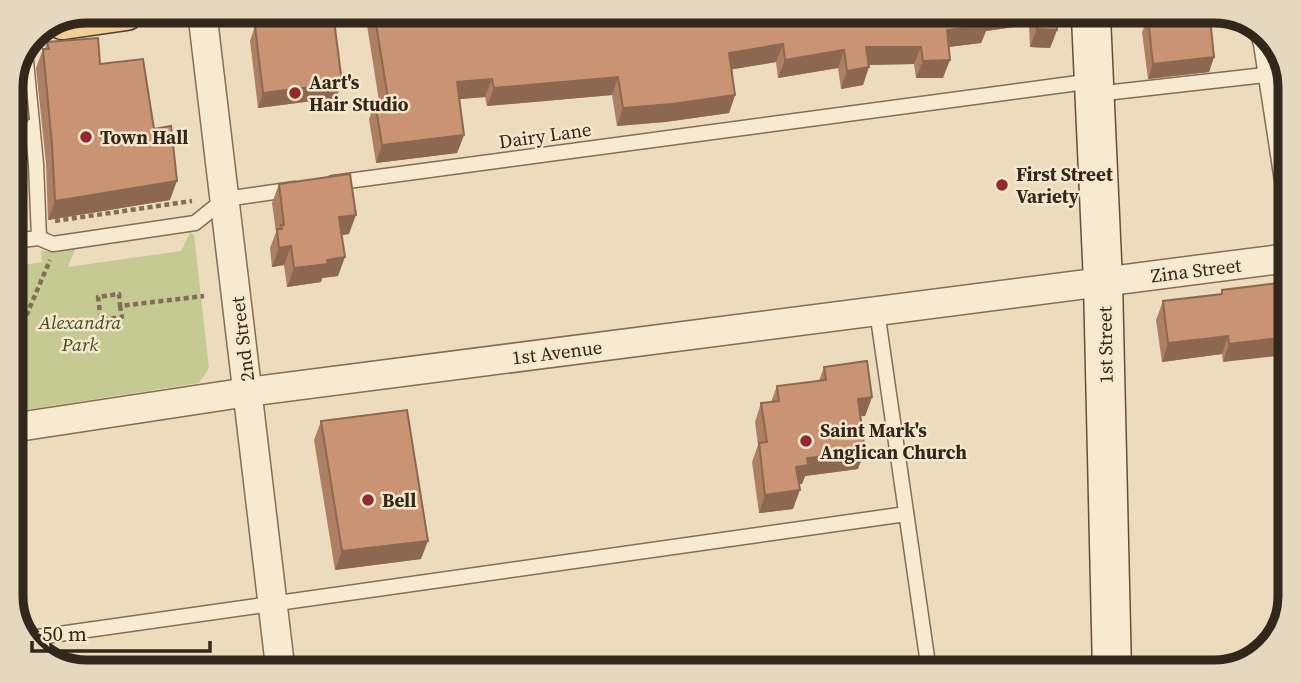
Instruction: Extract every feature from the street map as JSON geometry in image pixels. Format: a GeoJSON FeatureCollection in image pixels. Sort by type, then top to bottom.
{"type":"FeatureCollection","features":[{"type":"Feature","properties":{"kind":"main road","name":"1st Street"},"geometry":{"type":"LineString","coordinates":[[1091,23],[1103,282],[1112,660]]}},
{"type":"Feature","properties":{"kind":"street","name":"2nd Street"},"geometry":{"type":"LineString","coordinates":[[203,23],[213,200],[248,392],[279,660]]}},
{"type":"Feature","properties":{"kind":"street","name":"Zina Street"},"geometry":{"type":"LineString","coordinates":[[1103,282],[1278,258]]}},
{"type":"Feature","properties":{"kind":"street","name":"1st Avenue"},"geometry":{"type":"LineString","coordinates":[[23,426],[248,392],[1103,282]]}},
{"type":"Feature","properties":{"kind":"lane"},"geometry":{"type":"LineString","coordinates":[[1267,50],[1265,75],[1278,157]]}},
{"type":"Feature","properties":{"kind":"lane"},"geometry":{"type":"LineString","coordinates":[[26,68],[46,241]]}},
{"type":"Feature","properties":{"kind":"lane","name":"Dairy Lane"},"geometry":{"type":"LineString","coordinates":[[23,241],[46,241],[195,223],[213,200],[314,186],[1095,88],[1265,75]]}},
{"type":"Feature","properties":{"kind":"lane"},"geometry":{"type":"LineString","coordinates":[[877,311],[927,660]]}},
{"type":"Feature","properties":{"kind":"lane"},"geometry":{"type":"LineString","coordinates":[[37,637],[906,514]]}},
{"type":"Feature","properties":{"kind":"path"},"geometry":{"type":"LineString","coordinates":[[23,319],[49,263],[46,222],[213,200]]}},
{"type":"Feature","properties":{"kind":"path"},"geometry":{"type":"LineString","coordinates":[[118,294],[120,306],[122,317],[101,320],[98,297],[118,294]]}},
{"type":"Feature","properties":{"kind":"path"},"geometry":{"type":"LineString","coordinates":[[120,306],[204,296]]}},
{"type":"Feature","properties":{"kind":"green space","name":"Alexandra Park"},"geometry":{"type":"Polygon","coordinates":[[[190,233],[194,235],[209,368],[199,383],[23,410],[23,265],[42,262],[41,251],[75,249],[68,267],[181,251],[190,233]]]}},
{"type":"Feature","properties":{"kind":"building"},"geometry":{"type":"Polygon","coordinates":[[[334,23],[342,83],[263,93],[255,26],[334,23]]]}},
{"type":"Feature","properties":{"kind":"building"},"geometry":{"type":"Polygon","coordinates":[[[376,23],[988,25],[947,30],[950,60],[923,61],[921,47],[866,47],[869,67],[847,71],[844,50],[785,60],[783,44],[729,53],[735,95],[672,104],[623,108],[618,77],[494,88],[492,79],[457,82],[464,135],[382,145],[375,102],[388,98],[376,23]]]}},
{"type":"Feature","properties":{"kind":"building"},"geometry":{"type":"Polygon","coordinates":[[[1036,23],[1056,23],[1057,30],[1037,29],[1036,23]]]}},
{"type":"Feature","properties":{"kind":"building"},"geometry":{"type":"Polygon","coordinates":[[[1149,23],[1211,23],[1214,57],[1153,64],[1149,23]]]}},
{"type":"Feature","properties":{"kind":"building","name":"Town Hall"},"geometry":{"type":"Polygon","coordinates":[[[98,38],[100,64],[143,59],[154,129],[171,126],[177,181],[55,201],[43,49],[49,49],[47,42],[98,38]]]}},
{"type":"Feature","properties":{"kind":"building"},"geometry":{"type":"Polygon","coordinates":[[[25,73],[29,119],[23,120],[25,73]]]}},
{"type":"Feature","properties":{"kind":"building"},"geometry":{"type":"Polygon","coordinates":[[[350,174],[356,215],[339,217],[345,257],[327,260],[328,264],[294,268],[291,246],[279,248],[277,229],[282,229],[281,225],[284,225],[279,184],[350,174]]]}},
{"type":"Feature","properties":{"kind":"building"},"geometry":{"type":"Polygon","coordinates":[[[1278,283],[1278,338],[1229,344],[1228,336],[1168,343],[1163,301],[1222,294],[1222,290],[1278,283]]]}},
{"type":"Feature","properties":{"kind":"building","name":"Saint Mark's Anglican Church"},"geometry":{"type":"Polygon","coordinates":[[[867,361],[872,397],[858,399],[865,451],[807,458],[808,465],[796,467],[800,490],[765,495],[759,443],[767,442],[761,403],[779,401],[777,386],[826,380],[824,367],[867,361]]]}},
{"type":"Feature","properties":{"kind":"building","name":"Bell"},"geometry":{"type":"Polygon","coordinates":[[[407,410],[428,541],[342,551],[321,421],[407,410]]]}},
{"type":"Feature","properties":{"kind":"place","name":"Aart's Hair Studio"},"geometry":{"type":"Point","coordinates":[295,93]}},
{"type":"Feature","properties":{"kind":"place","name":"Town Hall"},"geometry":{"type":"Point","coordinates":[86,137]}},
{"type":"Feature","properties":{"kind":"place","name":"First Street Variety"},"geometry":{"type":"Point","coordinates":[1002,185]}},
{"type":"Feature","properties":{"kind":"place","name":"Saint Mark's Anglican Church"},"geometry":{"type":"Point","coordinates":[806,441]}},
{"type":"Feature","properties":{"kind":"place","name":"Bell"},"geometry":{"type":"Point","coordinates":[368,500]}}]}
